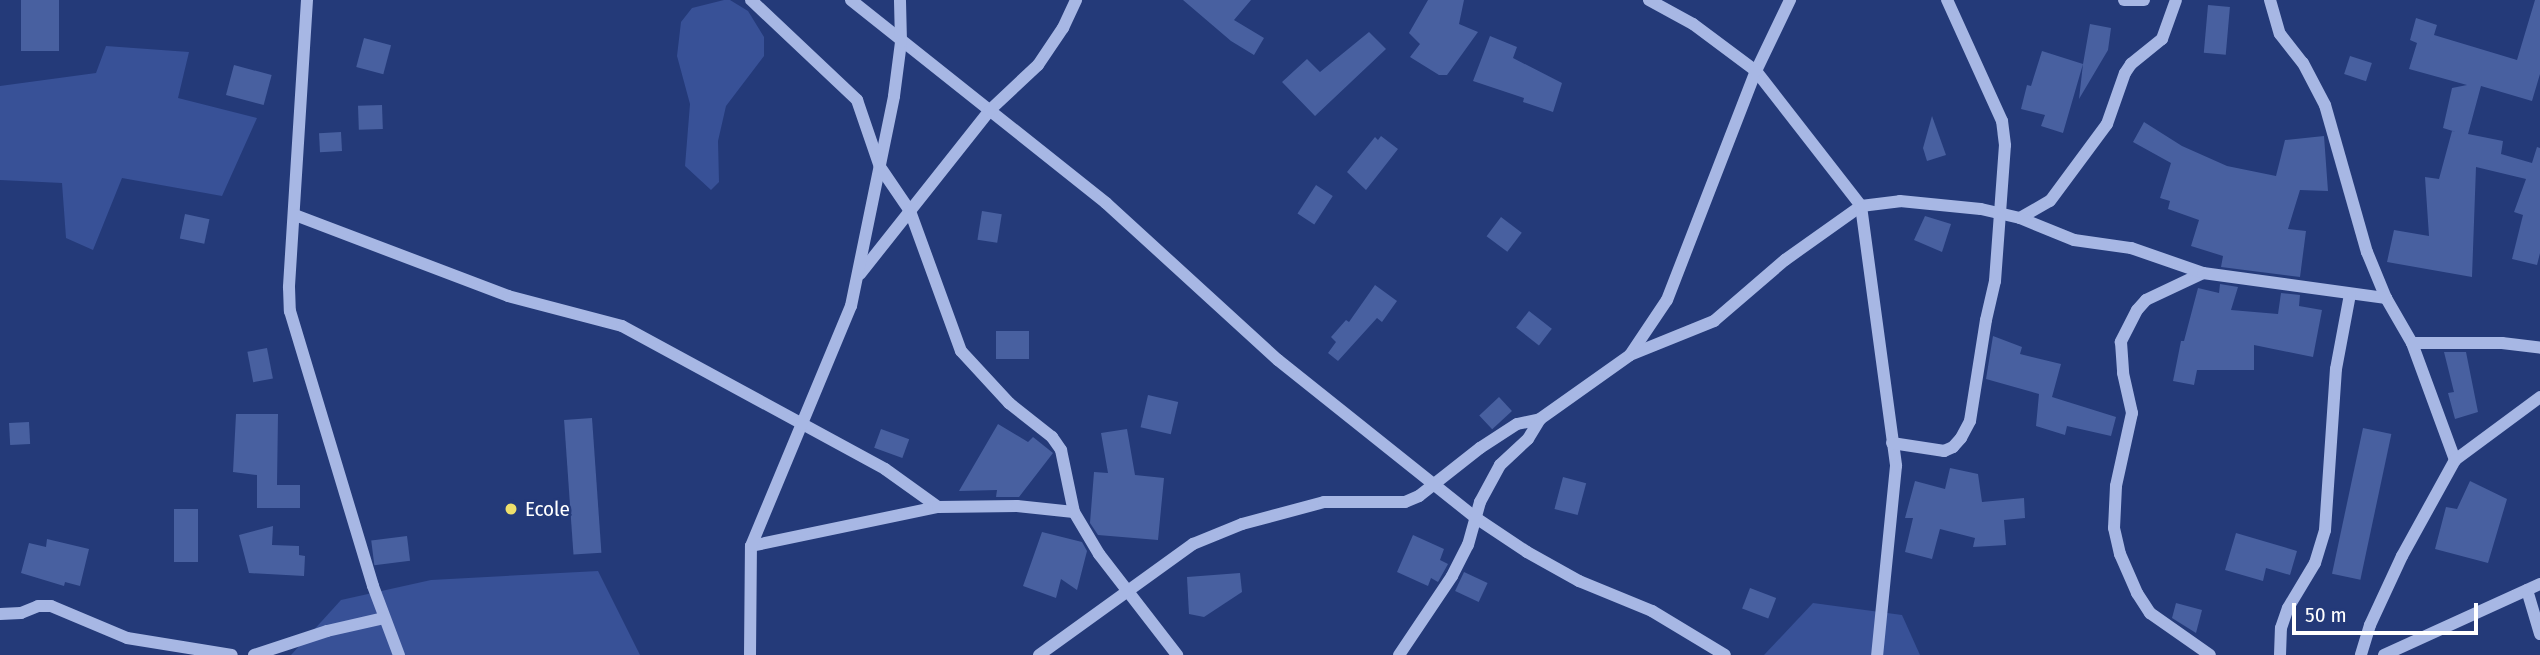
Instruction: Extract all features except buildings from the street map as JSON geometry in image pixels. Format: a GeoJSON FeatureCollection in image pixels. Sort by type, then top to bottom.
{"type":"FeatureCollection","features":[{"type":"Feature","properties":{"kind":"street"},"geometry":{"type":"LineString","coordinates":[[307,0],[289,286],[295,334],[384,618],[400,655]]}},
{"type":"Feature","properties":{"kind":"street"},"geometry":{"type":"LineString","coordinates":[[751,0],[857,100],[880,167],[911,211],[961,351],[1009,403],[1052,437],[1061,450],[1074,512],[1099,554],[1177,655]]}},
{"type":"Feature","properties":{"kind":"street"},"geometry":{"type":"LineString","coordinates":[[850,0],[901,42],[933,63],[1105,202],[1259,343],[1476,518],[1579,582],[1652,611],[1725,655]]}},
{"type":"Feature","properties":{"kind":"street"},"geometry":{"type":"LineString","coordinates":[[750,655],[751,546],[851,306],[894,96],[901,42],[900,0]]}},
{"type":"Feature","properties":{"kind":"street"},"geometry":{"type":"LineString","coordinates":[[858,276],[990,110],[1038,65],[1063,28],[1076,0]]}},
{"type":"Feature","properties":{"kind":"street"},"geometry":{"type":"LineString","coordinates":[[1649,0],[1693,24],[1756,71],[1861,206],[1896,487],[1877,655]]}},
{"type":"Feature","properties":{"kind":"street"},"geometry":{"type":"LineString","coordinates":[[1630,355],[1667,300],[1756,71],[1790,0]]}},
{"type":"Feature","properties":{"kind":"street"},"geometry":{"type":"LineString","coordinates":[[1892,443],[1944,451],[1953,447],[1970,421],[1995,281],[2001,214],[2004,145],[2002,121],[1947,0]]}},
{"type":"Feature","properties":{"kind":"street"},"geometry":{"type":"LineString","coordinates":[[2124,0],[2144,0]]}},
{"type":"Feature","properties":{"kind":"street"},"geometry":{"type":"LineString","coordinates":[[2020,218],[2050,201],[2107,124],[2125,73],[2131,64],[2162,38],[2176,0]]}},
{"type":"Feature","properties":{"kind":"street"},"geometry":{"type":"LineString","coordinates":[[2270,0],[2280,34],[2303,63],[2325,106],[2354,216],[2386,298],[2412,343],[2455,460]]}},
{"type":"Feature","properties":{"kind":"street"},"geometry":{"type":"LineString","coordinates":[[1039,655],[1193,544],[1242,524],[1324,502],[1405,502],[1419,496],[1517,424],[1539,419],[1630,355],[1714,321],[1795,251],[1861,206],[1922,201],[2001,214],[2020,218],[2074,240],[2093,240],[2131,248],[2203,273],[2386,298]]}},
{"type":"Feature","properties":{"kind":"street"},"geometry":{"type":"LineString","coordinates":[[295,215],[508,296],[622,326],[885,469],[938,507]]}},
{"type":"Feature","properties":{"kind":"street"},"geometry":{"type":"LineString","coordinates":[[2203,273],[2146,300],[2137,310],[2121,342],[2123,373],[2132,413],[2116,486],[2114,528],[2120,554],[2137,593],[2150,613],[2210,655]]}},
{"type":"Feature","properties":{"kind":"street"},"geometry":{"type":"LineString","coordinates":[[2280,655],[2281,628],[2288,608],[2315,563],[2325,530],[2336,369],[2350,294]]}},
{"type":"Feature","properties":{"kind":"street"},"geometry":{"type":"LineString","coordinates":[[2412,343],[2502,343],[2540,348]]}},
{"type":"Feature","properties":{"kind":"street"},"geometry":{"type":"LineString","coordinates":[[2361,655],[2370,625],[2402,556],[2455,460],[2540,397]]}},
{"type":"Feature","properties":{"kind":"street"},"geometry":{"type":"LineString","coordinates":[[1399,655],[1452,576],[1468,545],[1487,484],[1500,465],[1528,439],[1539,419]]}},
{"type":"Feature","properties":{"kind":"street"},"geometry":{"type":"LineString","coordinates":[[751,546],[938,507],[1017,506],[1074,512]]}},
{"type":"Feature","properties":{"kind":"street"},"geometry":{"type":"LineString","coordinates":[[2384,655],[2416,643],[2540,584]]}},
{"type":"Feature","properties":{"kind":"street"},"geometry":{"type":"LineString","coordinates":[[2528,590],[2540,634]]}},
{"type":"Feature","properties":{"kind":"street"},"geometry":{"type":"LineString","coordinates":[[0,614],[20,613],[38,606],[51,606],[127,638],[232,655]]}},
{"type":"Feature","properties":{"kind":"street"},"geometry":{"type":"LineString","coordinates":[[254,655],[327,631],[384,618]]}},
{"type":"Feature","properties":{"kind":"street"},"geometry":{"type":"LineString","coordinates":[[2416,643],[2422,655]]}},
{"type":"Feature","properties":{"kind":"shaded area"},"geometry":{"type":"Polygon","coordinates":[[[730,0],[748,11],[764,37],[764,56],[726,106],[718,141],[719,182],[711,190],[685,166],[690,104],[677,56],[681,22],[692,8],[730,0]]]}},
{"type":"Feature","properties":{"kind":"shaded area"},"geometry":{"type":"Polygon","coordinates":[[[106,46],[189,52],[178,98],[257,118],[222,196],[122,178],[93,250],[66,238],[62,183],[0,180],[0,86],[96,73],[106,46]]]}},
{"type":"Feature","properties":{"kind":"shaded area"},"geometry":{"type":"Polygon","coordinates":[[[598,571],[640,655],[291,655],[341,600],[431,580],[598,571]]]}},
{"type":"Feature","properties":{"kind":"shaded area"},"geometry":{"type":"Polygon","coordinates":[[[1813,603],[1902,615],[1920,655],[1764,655],[1813,603]]]}},
{"type":"Feature","properties":{"kind":"place","name":"Ecole"},"geometry":{"type":"Point","coordinates":[511,509]}}]}
